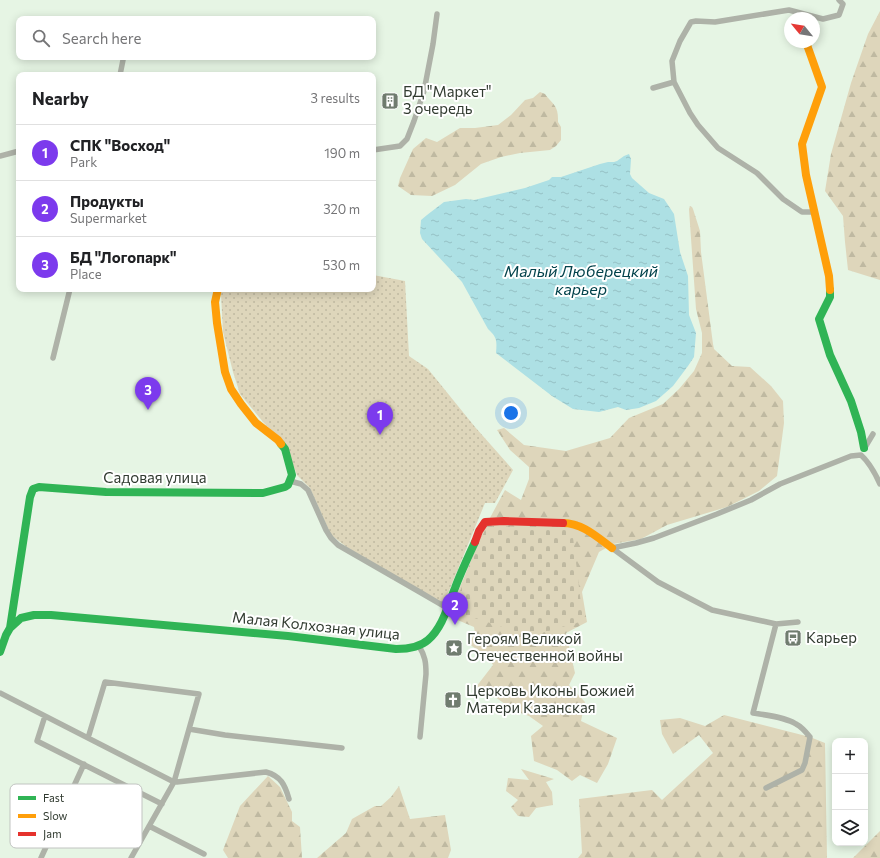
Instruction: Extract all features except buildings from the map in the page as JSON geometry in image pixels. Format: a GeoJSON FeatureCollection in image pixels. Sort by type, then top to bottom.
{"type":"FeatureCollection","features":[{"type":"Feature","properties":{"kind":"street"},"geometry":{"type":"LineString","coordinates":[[814,212],[802,212],[783,199],[757,173],[718,148],[698,125],[690,113],[674,82],[672,61],[691,22],[715,22],[789,10],[823,18],[839,15],[843,4],[839,0]]}},
{"type":"Feature","properties":{"kind":"street"},"geometry":{"type":"LineString","coordinates":[[376,150],[400,146],[406,139],[424,91],[437,14]]}},
{"type":"Feature","properties":{"kind":"street"},"geometry":{"type":"LineString","coordinates":[[808,48],[822,87],[802,144],[806,175],[829,276],[830,297],[819,320],[830,355],[851,402],[857,421],[862,451],[880,484]]}},
{"type":"Feature","properties":{"kind":"street"},"geometry":{"type":"LineString","coordinates":[[121,72],[123,60]]}},
{"type":"Feature","properties":{"kind":"street"},"geometry":{"type":"LineString","coordinates":[[653,88],[674,82]]}},
{"type":"Feature","properties":{"kind":"street"},"geometry":{"type":"LineString","coordinates":[[0,156],[16,152]]}},
{"type":"Feature","properties":{"kind":"street"},"geometry":{"type":"LineString","coordinates":[[53,358],[69,292]]}},
{"type":"Feature","properties":{"kind":"street"},"geometry":{"type":"LineString","coordinates":[[217,292],[215,302],[217,323],[225,372],[231,388],[256,423],[278,440],[285,449],[292,475],[290,481],[301,484],[308,490],[331,538],[338,545],[447,608]]}},
{"type":"Feature","properties":{"kind":"street"},"geometry":{"type":"LineString","coordinates":[[612,548],[636,544],[718,514],[786,482],[851,456],[862,451],[873,434]]}},
{"type":"Feature","properties":{"kind":"street","name":"Садовая улица"},"geometry":{"type":"LineString","coordinates":[[10,628],[30,497],[33,489],[39,487],[106,492],[263,493],[285,487],[290,481]]}},
{"type":"Feature","properties":{"kind":"street","name":"Малая Колхозная улица"},"geometry":{"type":"LineString","coordinates":[[10,628],[21,618],[34,615],[51,615],[288,636],[396,649],[410,649],[419,646],[428,640],[436,630],[447,608],[479,531],[485,522],[510,521],[577,525],[586,529],[612,548]]}},
{"type":"Feature","properties":{"kind":"street"},"geometry":{"type":"LineString","coordinates":[[612,548],[658,582],[712,610],[776,624],[798,622]]}},
{"type":"Feature","properties":{"kind":"street"},"geometry":{"type":"LineString","coordinates":[[766,788],[802,770],[810,737],[795,723],[780,718],[753,713],[776,624]]}},
{"type":"Feature","properties":{"kind":"street"},"geometry":{"type":"LineString","coordinates":[[0,652],[10,628]]}},
{"type":"Feature","properties":{"kind":"street"},"geometry":{"type":"LineString","coordinates":[[419,646],[426,659],[420,737]]}},
{"type":"Feature","properties":{"kind":"street"},"geometry":{"type":"LineString","coordinates":[[88,738],[105,682],[199,694],[174,782],[142,838]]}},
{"type":"Feature","properties":{"kind":"street"},"geometry":{"type":"LineString","coordinates":[[0,693],[174,782],[266,772],[282,781],[289,799]]}},
{"type":"Feature","properties":{"kind":"street"},"geometry":{"type":"LineString","coordinates":[[45,716],[37,741],[123,784]]}},
{"type":"Feature","properties":{"kind":"street"},"geometry":{"type":"LineString","coordinates":[[189,729],[225,735],[342,748]]}},
{"type":"Feature","properties":{"kind":"street"},"geometry":{"type":"LineString","coordinates":[[75,784],[84,764]]}},
{"type":"Feature","properties":{"kind":"street"},"geometry":{"type":"LineString","coordinates":[[142,794],[162,804]]}},
{"type":"Feature","properties":{"kind":"street"},"geometry":{"type":"LineString","coordinates":[[149,826],[204,854]]}},
{"type":"Feature","properties":{"kind":"street"},"geometry":{"type":"LineString","coordinates":[[41,858],[46,848]]}},
{"type":"Feature","properties":{"kind":"street"},"geometry":{"type":"LineString","coordinates":[[131,858],[137,848]]}},
{"type":"Feature","properties":{"kind":"green space"},"geometry":{"type":"Polygon","coordinates":[[[880,11],[880,280],[848,270],[843,216],[825,191],[831,154],[851,83],[868,34],[880,11]]]}},
{"type":"Feature","properties":{"kind":"green space"},"geometry":{"type":"Polygon","coordinates":[[[540,92],[545,94],[555,106],[558,113],[558,122],[561,127],[561,140],[550,150],[520,153],[501,157],[481,164],[455,185],[432,196],[411,195],[398,186],[413,149],[426,138],[437,142],[460,128],[498,125],[511,115],[525,100],[533,98],[540,92]]]}},
{"type":"Feature","properties":{"kind":"green space"},"geometry":{"type":"Polygon","coordinates":[[[690,206],[693,209],[700,231],[701,252],[714,349],[732,366],[750,367],[771,386],[783,401],[784,423],[777,476],[759,491],[727,507],[667,525],[641,539],[613,544],[599,552],[582,592],[587,622],[566,633],[575,673],[569,685],[585,702],[581,721],[617,738],[608,764],[597,783],[580,775],[572,781],[557,770],[534,761],[531,736],[543,726],[529,716],[515,711],[495,697],[481,693],[476,687],[493,665],[489,658],[469,644],[475,633],[474,627],[448,616],[484,529],[505,490],[521,500],[529,479],[529,467],[510,450],[497,430],[504,428],[524,445],[566,451],[610,438],[629,418],[663,404],[679,389],[694,371],[702,353],[702,333],[696,309],[690,206]]]}},
{"type":"Feature","properties":{"kind":"green space"},"geometry":{"type":"Polygon","coordinates":[[[376,276],[405,281],[409,356],[428,369],[475,427],[513,470],[495,503],[485,503],[444,603],[440,603],[348,548],[331,535],[310,488],[297,475],[285,444],[264,423],[240,394],[223,332],[222,292],[376,292],[376,276]]]}},
{"type":"Feature","properties":{"kind":"green space"},"geometry":{"type":"Polygon","coordinates":[[[493,526],[572,529],[583,621],[531,636],[452,611],[485,530],[493,526]]]}},
{"type":"Feature","properties":{"kind":"green space"},"geometry":{"type":"Polygon","coordinates":[[[724,715],[810,737],[825,743],[827,858],[578,858],[582,853],[579,799],[652,790],[662,800],[713,753],[699,735],[673,754],[662,734],[660,720],[680,718],[705,726],[724,715]]]}},
{"type":"Feature","properties":{"kind":"green space"},"geometry":{"type":"Polygon","coordinates":[[[521,769],[554,779],[546,782],[552,792],[553,805],[536,808],[529,817],[518,816],[511,807],[518,800],[506,791],[508,778],[529,780],[521,769]]]}},
{"type":"Feature","properties":{"kind":"green space"},"geometry":{"type":"Polygon","coordinates":[[[268,776],[280,787],[292,812],[292,821],[300,827],[302,858],[228,858],[223,850],[240,806],[268,776]]]}},
{"type":"Feature","properties":{"kind":"green space"},"geometry":{"type":"Polygon","coordinates":[[[399,786],[410,819],[445,815],[451,850],[448,858],[317,858],[346,833],[352,819],[375,806],[381,806],[391,797],[399,786]]]}},
{"type":"Feature","properties":{"kind":"green space"},"geometry":{"type":"Polygon","coordinates":[[[880,831],[880,858],[853,858],[865,846],[868,846],[868,843],[880,831]]]}},
{"type":"Feature","properties":{"kind":"water","name":"Малый Люберецкий карьер"},"geometry":{"type":"Polygon","coordinates":[[[629,154],[631,159],[630,174],[632,178],[649,193],[664,199],[674,214],[680,252],[688,276],[689,315],[696,333],[694,357],[673,386],[656,401],[639,408],[626,410],[618,407],[599,412],[573,409],[552,396],[496,353],[495,337],[488,329],[462,282],[422,239],[420,233],[421,220],[444,202],[466,199],[474,200],[525,188],[549,180],[552,177],[561,177],[600,164],[614,162],[629,154]]]}},
{"type":"Feature","properties":{"kind":"traffic: fast"},"geometry":{"type":"LineString","coordinates":[[830,290],[830,297],[819,319],[830,355],[851,401],[861,432],[864,448]]}},
{"type":"Feature","properties":{"kind":"traffic: fast"},"geometry":{"type":"LineString","coordinates":[[0,652],[10,628],[30,497],[33,489],[39,487],[106,492],[263,493],[285,487],[288,485],[292,475],[285,449],[281,444]]}},
{"type":"Feature","properties":{"kind":"traffic: fast"},"geometry":{"type":"LineString","coordinates":[[10,628],[21,618],[34,615],[51,615],[288,636],[396,649],[413,648],[428,640],[438,629],[475,542]]}},
{"type":"Feature","properties":{"kind":"traffic: slow"},"geometry":{"type":"LineString","coordinates":[[808,48],[822,87],[802,144],[806,175],[829,276],[830,290]]}},
{"type":"Feature","properties":{"kind":"traffic: slow"},"geometry":{"type":"LineString","coordinates":[[217,292],[215,302],[217,323],[225,372],[231,389],[256,423],[281,444]]}},
{"type":"Feature","properties":{"kind":"traffic: slow"},"geometry":{"type":"LineString","coordinates":[[563,523],[577,525],[583,528],[612,548]]}},
{"type":"Feature","properties":{"kind":"traffic: jam"},"geometry":{"type":"LineString","coordinates":[[475,542],[479,531],[485,522],[504,521],[563,523]]}},
{"type":"Feature","properties":{"kind":"place","name":"БД \"Маркет\" 3 очередь"},"geometry":{"type":"Point","coordinates":[390,101]}},
{"type":"Feature","properties":{"kind":"place","name":"БД \"Логопарк\""},"geometry":{"type":"Point","coordinates":[148,410]}},
{"type":"Feature","properties":{"kind":"place","name":"СПК \"Восход\""},"geometry":{"type":"Point","coordinates":[380,435]}},
{"type":"Feature","properties":{"kind":"place","name":"Продукты"},"geometry":{"type":"Point","coordinates":[455,625]}},
{"type":"Feature","properties":{"kind":"place","name":"Карьер"},"geometry":{"type":"Point","coordinates":[793,638]}},
{"type":"Feature","properties":{"kind":"place","name":"Героям Великой Отечественной войны"},"geometry":{"type":"Point","coordinates":[454,648]}},
{"type":"Feature","properties":{"kind":"place","name":"Церковь Иконы Божией Матери Казанская"},"geometry":{"type":"Point","coordinates":[453,700]}}]}
